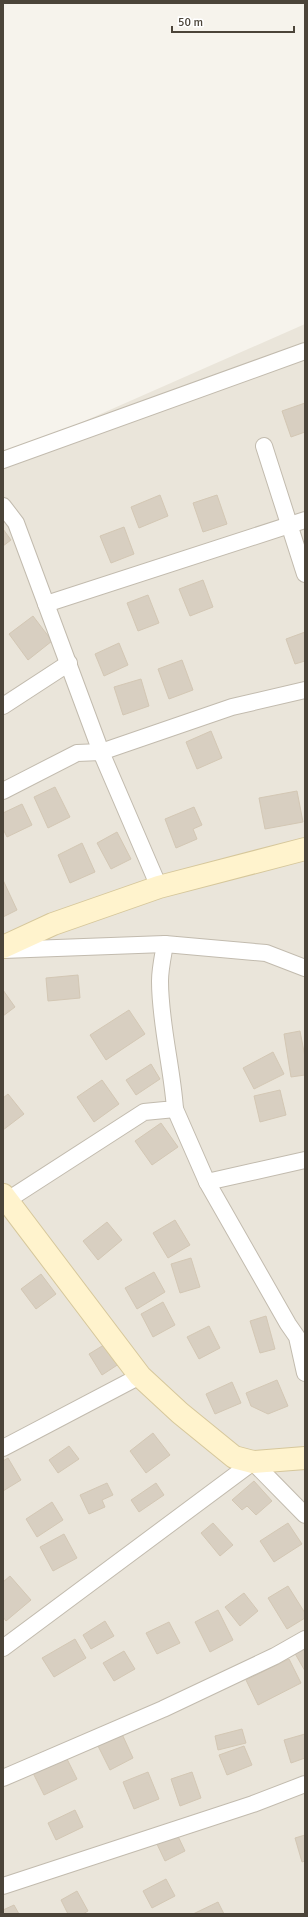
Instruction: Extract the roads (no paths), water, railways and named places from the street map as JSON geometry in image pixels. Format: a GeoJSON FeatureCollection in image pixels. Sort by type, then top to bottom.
{"type":"FeatureCollection","features":[{"type":"Feature","properties":{"kind":"street"},"geometry":{"type":"LineString","coordinates":[[3,460],[305,352]]}},
{"type":"Feature","properties":{"kind":"street"},"geometry":{"type":"LineString","coordinates":[[264,446],[305,574]]}},
{"type":"Feature","properties":{"kind":"street"},"geometry":{"type":"LineString","coordinates":[[3,506],[6,507],[16,523],[101,752],[159,887]]}},
{"type":"Feature","properties":{"kind":"street"},"geometry":{"type":"LineString","coordinates":[[46,604],[305,520]]}},
{"type":"Feature","properties":{"kind":"street"},"geometry":{"type":"LineString","coordinates":[[3,706],[69,664]]}},
{"type":"Feature","properties":{"kind":"street"},"geometry":{"type":"LineString","coordinates":[[3,790],[77,753],[101,752],[232,707],[305,690]]}},
{"type":"Feature","properties":{"kind":"street"},"geometry":{"type":"LineString","coordinates":[[3,948],[53,924],[159,887],[305,849]]}},
{"type":"Feature","properties":{"kind":"street"},"geometry":{"type":"LineString","coordinates":[[3,948],[165,944],[266,953],[305,968]]}},
{"type":"Feature","properties":{"kind":"street"},"geometry":{"type":"LineString","coordinates":[[165,944],[160,979],[163,1025],[173,1078],[175,1109],[208,1182],[288,1324],[301,1335],[305,1373]]}},
{"type":"Feature","properties":{"kind":"street"},"geometry":{"type":"LineString","coordinates":[[175,1109],[144,1112],[4,1199],[140,1376],[220,1446],[234,1457],[253,1462],[305,1458]]}},
{"type":"Feature","properties":{"kind":"street"},"geometry":{"type":"LineString","coordinates":[[208,1182],[305,1160]]}},
{"type":"Feature","properties":{"kind":"street"},"geometry":{"type":"LineString","coordinates":[[3,1448],[140,1376]]}},
{"type":"Feature","properties":{"kind":"street"},"geometry":{"type":"LineString","coordinates":[[253,1462],[305,1515]]}},
{"type":"Feature","properties":{"kind":"street"},"geometry":{"type":"LineString","coordinates":[[3,1648],[253,1462]]}},
{"type":"Feature","properties":{"kind":"street"},"geometry":{"type":"LineString","coordinates":[[3,1778],[163,1709],[274,1656],[305,1639]]}},
{"type":"Feature","properties":{"kind":"street"},"geometry":{"type":"LineString","coordinates":[[3,1886],[253,1804],[305,1784]]}}]}
